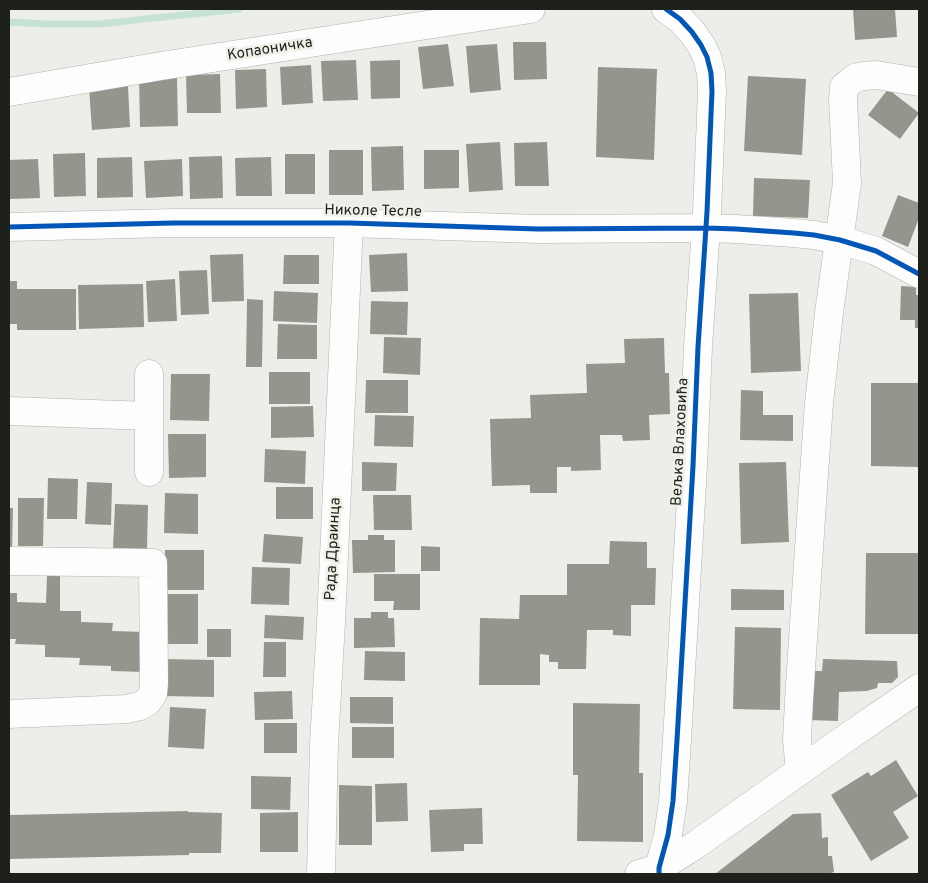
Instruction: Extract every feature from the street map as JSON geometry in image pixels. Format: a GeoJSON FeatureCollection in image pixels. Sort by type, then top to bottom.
{"type":"FeatureCollection","features":[{"type":"Feature","properties":{"kind":"street","name":"Копаоничка"},"geometry":{"type":"LineString","coordinates":[[9,92],[161,66],[531,9]]}},
{"type":"Feature","properties":{"kind":"street","name":"Вељка Влаховића"},"geometry":{"type":"LineString","coordinates":[[652,872],[668,835],[673,796],[712,118],[711,72],[707,57],[692,32],[669,11]]}},
{"type":"Feature","properties":{"kind":"street"},"geometry":{"type":"LineString","coordinates":[[800,771],[797,739],[812,503],[829,313],[847,183],[844,87],[857,77],[870,75],[888,76],[919,82]]}},
{"type":"Feature","properties":{"kind":"street","name":"Николе Тесле"},"geometry":{"type":"LineString","coordinates":[[9,227],[173,223],[349,223],[546,229],[736,229],[794,233],[840,240],[876,251],[919,274]]}},
{"type":"Feature","properties":{"kind":"street","name":"Рада Драинца"},"geometry":{"type":"LineString","coordinates":[[321,874],[324,744],[349,223]]}},
{"type":"Feature","properties":{"kind":"street"},"geometry":{"type":"LineString","coordinates":[[149,374],[149,472]]}},
{"type":"Feature","properties":{"kind":"street"},"geometry":{"type":"LineString","coordinates":[[9,411],[149,416]]}},
{"type":"Feature","properties":{"kind":"street"},"geometry":{"type":"LineString","coordinates":[[9,561],[153,563],[154,683],[153,694],[147,702],[127,709],[9,714]]}},
{"type":"Feature","properties":{"kind":"street"},"geometry":{"type":"LineString","coordinates":[[652,872],[694,846],[919,688]]}},
{"type":"Feature","properties":{"kind":"building"},"geometry":{"type":"Polygon","coordinates":[[[853,9],[895,9],[897,37],[855,40],[853,9]]]}},
{"type":"Feature","properties":{"kind":"building"},"geometry":{"type":"Polygon","coordinates":[[[513,42],[546,42],[547,79],[514,80],[513,42]]]}},
{"type":"Feature","properties":{"kind":"building"},"geometry":{"type":"Polygon","coordinates":[[[448,44],[454,86],[423,89],[418,47],[448,44]]]}},
{"type":"Feature","properties":{"kind":"building"},"geometry":{"type":"Polygon","coordinates":[[[497,44],[501,90],[470,93],[466,46],[497,44]]]}},
{"type":"Feature","properties":{"kind":"building"},"geometry":{"type":"Polygon","coordinates":[[[356,60],[358,100],[323,101],[321,61],[356,60]]]}},
{"type":"Feature","properties":{"kind":"building"},"geometry":{"type":"Polygon","coordinates":[[[400,60],[400,98],[371,99],[370,61],[400,60]]]}},
{"type":"Feature","properties":{"kind":"building"},"geometry":{"type":"Polygon","coordinates":[[[311,65],[313,103],[282,105],[280,67],[311,65]]]}},
{"type":"Feature","properties":{"kind":"building"},"geometry":{"type":"Polygon","coordinates":[[[598,67],[657,69],[654,160],[596,157],[598,67]]]}},
{"type":"Feature","properties":{"kind":"building"},"geometry":{"type":"Polygon","coordinates":[[[266,69],[267,107],[236,109],[235,70],[266,69]]]}},
{"type":"Feature","properties":{"kind":"building"},"geometry":{"type":"Polygon","coordinates":[[[220,74],[221,113],[187,113],[186,75],[220,74]]]}},
{"type":"Feature","properties":{"kind":"building"},"geometry":{"type":"Polygon","coordinates":[[[748,76],[806,79],[802,155],[744,151],[748,76]]]}},
{"type":"Feature","properties":{"kind":"building"},"geometry":{"type":"Polygon","coordinates":[[[139,77],[177,77],[178,126],[140,127],[139,77]]]}},
{"type":"Feature","properties":{"kind":"building"},"geometry":{"type":"Polygon","coordinates":[[[128,85],[130,127],[92,130],[89,88],[128,85]]]}},
{"type":"Feature","properties":{"kind":"building"},"geometry":{"type":"Polygon","coordinates":[[[888,89],[919,113],[900,139],[868,115],[888,89]]]}},
{"type":"Feature","properties":{"kind":"building"},"geometry":{"type":"Polygon","coordinates":[[[500,142],[503,190],[469,192],[466,144],[500,142]]]}},
{"type":"Feature","properties":{"kind":"building"},"geometry":{"type":"Polygon","coordinates":[[[547,142],[549,186],[515,186],[514,143],[547,142]]]}},
{"type":"Feature","properties":{"kind":"building"},"geometry":{"type":"Polygon","coordinates":[[[403,146],[404,190],[372,191],[371,147],[403,146]]]}},
{"type":"Feature","properties":{"kind":"building"},"geometry":{"type":"Polygon","coordinates":[[[329,150],[363,150],[363,195],[329,195],[329,150]]]}},
{"type":"Feature","properties":{"kind":"building"},"geometry":{"type":"Polygon","coordinates":[[[424,150],[459,150],[459,188],[424,189],[424,150]]]}},
{"type":"Feature","properties":{"kind":"building"},"geometry":{"type":"Polygon","coordinates":[[[85,153],[86,196],[54,197],[53,154],[85,153]]]}},
{"type":"Feature","properties":{"kind":"building"},"geometry":{"type":"Polygon","coordinates":[[[285,154],[315,154],[315,194],[285,194],[285,154]]]}},
{"type":"Feature","properties":{"kind":"building"},"geometry":{"type":"Polygon","coordinates":[[[222,156],[223,198],[190,199],[189,157],[222,156]]]}},
{"type":"Feature","properties":{"kind":"building"},"geometry":{"type":"Polygon","coordinates":[[[132,157],[133,197],[97,198],[97,158],[132,157]]]}},
{"type":"Feature","properties":{"kind":"building"},"geometry":{"type":"Polygon","coordinates":[[[271,157],[272,196],[236,196],[235,158],[271,157]]]}},
{"type":"Feature","properties":{"kind":"building"},"geometry":{"type":"Polygon","coordinates":[[[38,159],[40,198],[9,199],[9,160],[38,159]]]}},
{"type":"Feature","properties":{"kind":"building"},"geometry":{"type":"Polygon","coordinates":[[[182,159],[183,196],[146,198],[144,161],[182,159]]]}},
{"type":"Feature","properties":{"kind":"building"},"geometry":{"type":"Polygon","coordinates":[[[754,178],[810,180],[808,218],[753,216],[754,178]]]}},
{"type":"Feature","properties":{"kind":"building"},"geometry":{"type":"Polygon","coordinates":[[[898,195],[919,203],[919,218],[908,247],[882,236],[898,195]]]}},
{"type":"Feature","properties":{"kind":"building"},"geometry":{"type":"Polygon","coordinates":[[[407,253],[408,291],[371,292],[369,255],[407,253]]]}},
{"type":"Feature","properties":{"kind":"building"},"geometry":{"type":"Polygon","coordinates":[[[243,254],[244,301],[212,302],[210,255],[243,254]]]}},
{"type":"Feature","properties":{"kind":"building"},"geometry":{"type":"Polygon","coordinates":[[[284,255],[319,255],[319,284],[283,284],[284,255]]]}},
{"type":"Feature","properties":{"kind":"building"},"geometry":{"type":"Polygon","coordinates":[[[207,270],[209,314],[181,315],[179,271],[207,270]]]}},
{"type":"Feature","properties":{"kind":"building"},"geometry":{"type":"Polygon","coordinates":[[[175,279],[177,321],[148,322],[146,281],[175,279]]]}},
{"type":"Feature","properties":{"kind":"building"},"geometry":{"type":"Polygon","coordinates":[[[9,281],[17,281],[17,289],[76,289],[76,330],[17,330],[17,324],[9,324],[9,281]]]}},
{"type":"Feature","properties":{"kind":"building"},"geometry":{"type":"Polygon","coordinates":[[[143,284],[144,327],[79,329],[78,285],[143,284]]]}},
{"type":"Feature","properties":{"kind":"building"},"geometry":{"type":"Polygon","coordinates":[[[901,286],[916,287],[916,295],[919,295],[919,328],[915,328],[915,320],[900,320],[901,286]]]}},
{"type":"Feature","properties":{"kind":"building"},"geometry":{"type":"Polygon","coordinates":[[[274,291],[318,293],[317,323],[273,321],[274,291]]]}},
{"type":"Feature","properties":{"kind":"building"},"geometry":{"type":"Polygon","coordinates":[[[798,293],[801,371],[751,373],[749,294],[798,293]]]}},
{"type":"Feature","properties":{"kind":"building"},"geometry":{"type":"Polygon","coordinates":[[[247,299],[263,300],[262,367],[246,367],[247,299]]]}},
{"type":"Feature","properties":{"kind":"building"},"geometry":{"type":"Polygon","coordinates":[[[371,301],[408,302],[407,335],[370,334],[371,301]]]}},
{"type":"Feature","properties":{"kind":"building"},"geometry":{"type":"Polygon","coordinates":[[[278,324],[317,325],[317,359],[277,359],[278,324]]]}},
{"type":"Feature","properties":{"kind":"building"},"geometry":{"type":"Polygon","coordinates":[[[384,337],[421,338],[420,375],[383,373],[384,337]]]}},
{"type":"Feature","properties":{"kind":"building"},"geometry":{"type":"Polygon","coordinates":[[[664,338],[665,373],[669,373],[670,414],[649,415],[650,440],[623,441],[622,435],[600,435],[601,470],[571,471],[571,467],[557,467],[557,493],[530,493],[530,485],[492,486],[490,419],[531,418],[530,395],[587,393],[586,364],[625,363],[624,339],[664,338]]]}},
{"type":"Feature","properties":{"kind":"building"},"geometry":{"type":"Polygon","coordinates":[[[269,372],[310,372],[310,404],[269,404],[269,372]]]}},
{"type":"Feature","properties":{"kind":"building"},"geometry":{"type":"Polygon","coordinates":[[[171,374],[210,374],[209,421],[170,420],[171,374]]]}},
{"type":"Feature","properties":{"kind":"building"},"geometry":{"type":"Polygon","coordinates":[[[366,380],[408,380],[408,413],[365,413],[366,380]]]}},
{"type":"Feature","properties":{"kind":"building"},"geometry":{"type":"Polygon","coordinates":[[[871,383],[919,383],[919,467],[871,466],[871,383]]]}},
{"type":"Feature","properties":{"kind":"building"},"geometry":{"type":"Polygon","coordinates":[[[741,390],[763,391],[763,415],[793,415],[793,441],[740,440],[741,390]]]}},
{"type":"Feature","properties":{"kind":"building"},"geometry":{"type":"Polygon","coordinates":[[[313,406],[314,437],[271,438],[271,407],[313,406]]]}},
{"type":"Feature","properties":{"kind":"building"},"geometry":{"type":"Polygon","coordinates":[[[375,415],[414,416],[413,447],[374,446],[375,415]]]}},
{"type":"Feature","properties":{"kind":"building"},"geometry":{"type":"Polygon","coordinates":[[[168,434],[206,434],[206,477],[169,478],[168,434]]]}},
{"type":"Feature","properties":{"kind":"building"},"geometry":{"type":"Polygon","coordinates":[[[265,449],[306,451],[305,484],[264,482],[265,449]]]}},
{"type":"Feature","properties":{"kind":"building"},"geometry":{"type":"Polygon","coordinates":[[[362,462],[397,463],[396,491],[362,491],[362,462]]]}},
{"type":"Feature","properties":{"kind":"building"},"geometry":{"type":"Polygon","coordinates":[[[786,462],[789,542],[741,544],[739,463],[786,462]]]}},
{"type":"Feature","properties":{"kind":"building"},"geometry":{"type":"Polygon","coordinates":[[[48,478],[78,479],[77,519],[47,519],[48,478]]]}},
{"type":"Feature","properties":{"kind":"building"},"geometry":{"type":"Polygon","coordinates":[[[87,482],[112,483],[111,525],[85,524],[87,482]]]}},
{"type":"Feature","properties":{"kind":"building"},"geometry":{"type":"Polygon","coordinates":[[[276,487],[313,487],[313,519],[276,519],[276,487]]]}},
{"type":"Feature","properties":{"kind":"building"},"geometry":{"type":"Polygon","coordinates":[[[165,493],[198,494],[198,534],[164,533],[165,493]]]}},
{"type":"Feature","properties":{"kind":"building"},"geometry":{"type":"Polygon","coordinates":[[[373,495],[411,495],[412,530],[374,530],[373,495]]]}},
{"type":"Feature","properties":{"kind":"building"},"geometry":{"type":"Polygon","coordinates":[[[18,498],[44,498],[43,546],[18,546],[18,498]]]}},
{"type":"Feature","properties":{"kind":"building"},"geometry":{"type":"Polygon","coordinates":[[[115,504],[148,505],[147,549],[113,548],[115,504]]]}},
{"type":"Feature","properties":{"kind":"building"},"geometry":{"type":"Polygon","coordinates":[[[9,508],[13,508],[12,552],[9,552],[9,508]]]}},
{"type":"Feature","properties":{"kind":"building"},"geometry":{"type":"Polygon","coordinates":[[[264,534],[303,537],[301,564],[262,562],[264,534]]]}},
{"type":"Feature","properties":{"kind":"building"},"geometry":{"type":"Polygon","coordinates":[[[368,535],[384,535],[384,540],[395,540],[395,572],[353,573],[352,540],[368,540],[368,535]]]}},
{"type":"Feature","properties":{"kind":"building"},"geometry":{"type":"Polygon","coordinates":[[[610,541],[647,542],[647,568],[656,568],[655,605],[631,605],[631,636],[613,635],[613,630],[587,630],[586,669],[558,669],[558,662],[549,662],[549,655],[540,654],[540,685],[479,685],[480,618],[519,619],[520,595],[567,595],[567,564],[609,564],[610,541]]]}},
{"type":"Feature","properties":{"kind":"building"},"geometry":{"type":"Polygon","coordinates":[[[421,546],[440,547],[440,571],[421,571],[421,546]]]}},
{"type":"Feature","properties":{"kind":"building"},"geometry":{"type":"Polygon","coordinates":[[[165,550],[204,550],[204,590],[165,590],[165,550]]]}},
{"type":"Feature","properties":{"kind":"building"},"geometry":{"type":"Polygon","coordinates":[[[866,553],[919,553],[918,634],[865,634],[866,553]]]}},
{"type":"Feature","properties":{"kind":"building"},"geometry":{"type":"Polygon","coordinates":[[[252,567],[290,568],[289,605],[251,604],[252,567]]]}},
{"type":"Feature","properties":{"kind":"building"},"geometry":{"type":"Polygon","coordinates":[[[374,574],[420,574],[420,610],[393,610],[394,601],[374,601],[374,574]]]}},
{"type":"Feature","properties":{"kind":"building"},"geometry":{"type":"Polygon","coordinates":[[[47,576],[60,576],[60,611],[81,611],[81,622],[113,623],[112,631],[146,632],[144,672],[111,671],[111,666],[79,665],[80,658],[45,657],[45,645],[15,644],[16,639],[9,639],[9,593],[17,593],[17,602],[46,603],[47,576]]]}},
{"type":"Feature","properties":{"kind":"building"},"geometry":{"type":"Polygon","coordinates":[[[731,589],[784,590],[784,610],[731,610],[731,589]]]}},
{"type":"Feature","properties":{"kind":"building"},"geometry":{"type":"Polygon","coordinates":[[[159,594],[198,594],[198,644],[160,644],[159,594]]]}},
{"type":"Feature","properties":{"kind":"building"},"geometry":{"type":"Polygon","coordinates":[[[371,612],[388,612],[388,618],[394,618],[395,647],[354,648],[354,618],[371,618],[371,612]]]}},
{"type":"Feature","properties":{"kind":"building"},"geometry":{"type":"Polygon","coordinates":[[[265,615],[304,617],[303,640],[264,638],[265,615]]]}},
{"type":"Feature","properties":{"kind":"building"},"geometry":{"type":"Polygon","coordinates":[[[735,627],[781,628],[780,710],[733,709],[735,627]]]}},
{"type":"Feature","properties":{"kind":"building"},"geometry":{"type":"Polygon","coordinates":[[[207,629],[231,629],[231,657],[207,657],[207,629]]]}},
{"type":"Feature","properties":{"kind":"building"},"geometry":{"type":"Polygon","coordinates":[[[264,642],[286,642],[286,677],[263,677],[264,642]]]}},
{"type":"Feature","properties":{"kind":"building"},"geometry":{"type":"Polygon","coordinates":[[[365,651],[405,652],[405,681],[364,680],[365,651]]]}},
{"type":"Feature","properties":{"kind":"building"},"geometry":{"type":"Polygon","coordinates":[[[163,659],[214,660],[214,697],[162,696],[163,659]]]}},
{"type":"Feature","properties":{"kind":"building"},"geometry":{"type":"Polygon","coordinates":[[[823,659],[897,661],[898,677],[892,683],[878,683],[877,688],[867,691],[839,692],[838,721],[808,720],[809,671],[822,671],[823,659]]]}},
{"type":"Feature","properties":{"kind":"building"},"geometry":{"type":"Polygon","coordinates":[[[292,691],[293,719],[255,720],[254,692],[292,691]]]}},
{"type":"Feature","properties":{"kind":"building"},"geometry":{"type":"Polygon","coordinates":[[[350,697],[393,697],[393,724],[350,723],[350,697]]]}},
{"type":"Feature","properties":{"kind":"building"},"geometry":{"type":"Polygon","coordinates":[[[573,703],[640,704],[639,773],[643,773],[643,842],[577,841],[578,775],[573,775],[573,703]]]}},
{"type":"Feature","properties":{"kind":"building"},"geometry":{"type":"Polygon","coordinates":[[[170,707],[206,709],[204,749],[168,747],[170,707]]]}},
{"type":"Feature","properties":{"kind":"building"},"geometry":{"type":"Polygon","coordinates":[[[264,723],[297,723],[297,753],[264,753],[264,723]]]}},
{"type":"Feature","properties":{"kind":"building"},"geometry":{"type":"Polygon","coordinates":[[[352,727],[394,727],[394,758],[352,758],[352,727]]]}},
{"type":"Feature","properties":{"kind":"building"},"geometry":{"type":"Polygon","coordinates":[[[896,760],[918,796],[893,812],[909,838],[871,861],[831,795],[868,772],[871,776],[896,760]]]}},
{"type":"Feature","properties":{"kind":"building"},"geometry":{"type":"Polygon","coordinates":[[[251,776],[291,777],[290,810],[251,809],[251,776]]]}},
{"type":"Feature","properties":{"kind":"building"},"geometry":{"type":"Polygon","coordinates":[[[407,783],[408,821],[376,822],[375,784],[407,783]]]}},
{"type":"Feature","properties":{"kind":"building"},"geometry":{"type":"Polygon","coordinates":[[[339,785],[372,786],[372,845],[339,845],[339,785]]]}},
{"type":"Feature","properties":{"kind":"building"},"geometry":{"type":"Polygon","coordinates":[[[482,808],[483,844],[464,844],[464,851],[431,852],[429,810],[482,808]]]}},
{"type":"Feature","properties":{"kind":"building"},"geometry":{"type":"Polygon","coordinates":[[[188,811],[222,813],[221,853],[9,859],[9,815],[188,811]]]}},
{"type":"Feature","properties":{"kind":"building"},"geometry":{"type":"Polygon","coordinates":[[[298,812],[298,852],[260,852],[260,813],[298,812]]]}},
{"type":"Feature","properties":{"kind":"building"},"geometry":{"type":"Polygon","coordinates":[[[821,813],[822,838],[828,837],[828,856],[832,856],[834,872],[828,874],[715,874],[793,814],[821,813]]]}},
{"type":"Feature","properties":{"kind":"waterway"},"geometry":{"type":"LineString","coordinates":[[9,22],[99,24],[239,9]]}},
{"type":"Feature","properties":{"kind":"cycle path"},"geometry":{"type":"LineString","coordinates":[[659,874],[673,801],[707,212],[712,91],[711,73],[707,57],[701,45],[680,19],[666,9]]}},
{"type":"Feature","properties":{"kind":"cycle path"},"geometry":{"type":"LineString","coordinates":[[9,227],[173,223],[349,223],[538,229],[736,229],[814,235],[840,240],[876,251],[919,274]]}}]}
